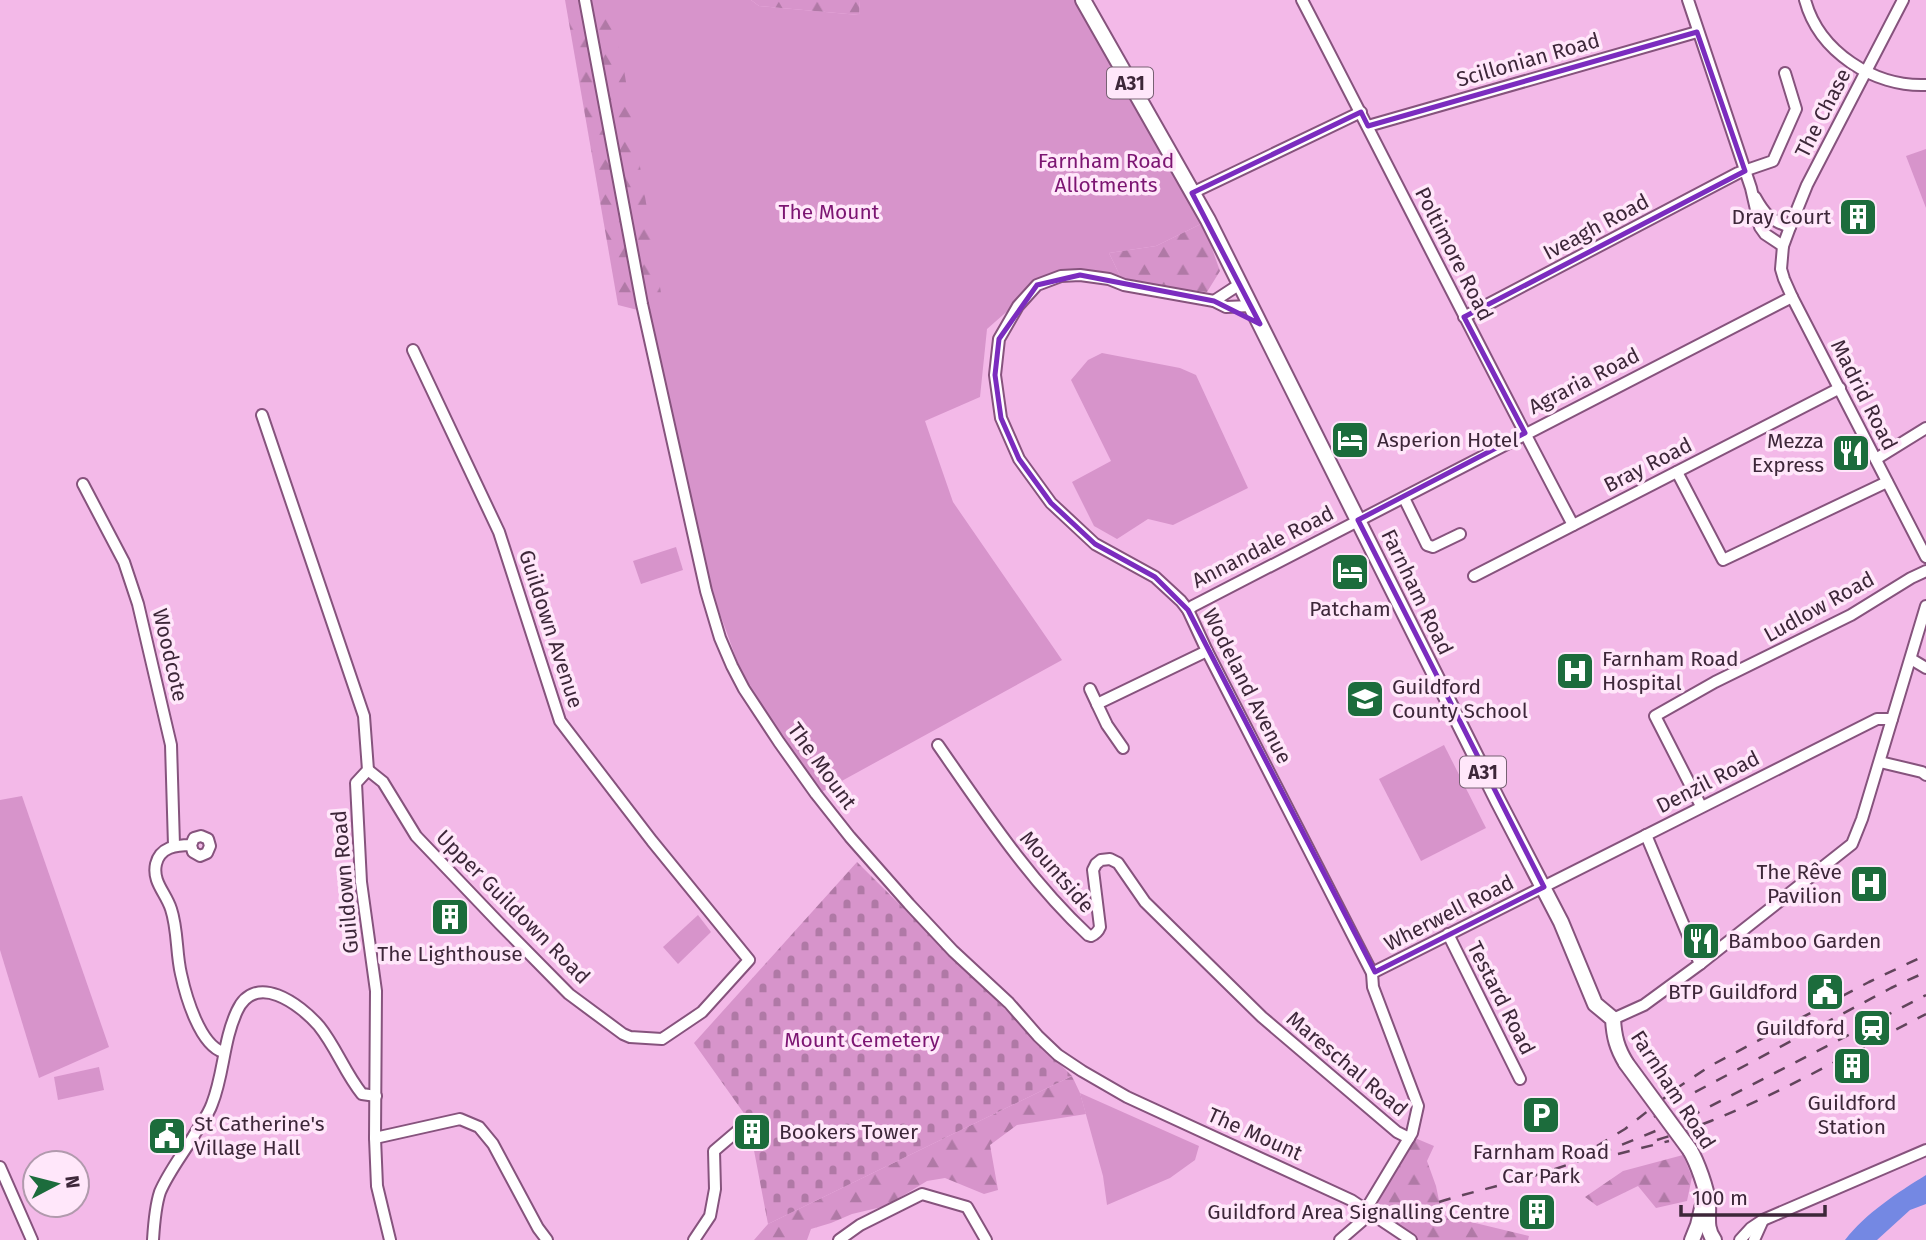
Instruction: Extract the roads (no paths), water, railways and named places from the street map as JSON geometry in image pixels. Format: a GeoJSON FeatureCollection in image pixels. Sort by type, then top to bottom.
{"type":"FeatureCollection","features":[{"type":"Feature","properties":{"kind":"main road","name":"Farnham Road"},"geometry":{"type":"LineString","coordinates":[[1083,0],[1208,220],[1497,801],[1544,887],[1595,1004],[1613,1019],[1618,1051],[1690,1150],[1708,1202],[1709,1233],[1714,1240]]}},
{"type":"Feature","properties":{"kind":"main road"},"geometry":{"type":"LineString","coordinates":[[1692,1240],[1701,1217],[1701,1180]]}},
{"type":"Feature","properties":{"kind":"street","name":"The Mount"},"geometry":{"type":"LineString","coordinates":[[585,0],[642,304],[700,566],[720,638],[751,699],[816,794],[850,837],[930,927],[1009,1003],[1058,1055],[1127,1097],[1351,1200],[1411,1240]]}},
{"type":"Feature","properties":{"kind":"street","name":"Poltimore Road"},"geometry":{"type":"LineString","coordinates":[[1302,0],[1573,525]]}},
{"type":"Feature","properties":{"kind":"street"},"geometry":{"type":"LineString","coordinates":[[1688,0],[1751,188],[1760,227],[1765,234],[1783,246]]}},
{"type":"Feature","properties":{"kind":"street"},"geometry":{"type":"LineString","coordinates":[[1805,0],[1816,25],[1840,55],[1887,81],[1913,86],[1926,85]]}},
{"type":"Feature","properties":{"kind":"street","name":"The Chase"},"geometry":{"type":"LineString","coordinates":[[1783,246],[1807,185],[1903,0]]}},
{"type":"Feature","properties":{"kind":"street","name":"Scillonian Road"},"geometry":{"type":"LineString","coordinates":[[1368,126],[1698,32]]}},
{"type":"Feature","properties":{"kind":"street","name":"Iveagh Road"},"geometry":{"type":"LineString","coordinates":[[1464,317],[1745,171],[1773,160],[1796,108],[1785,73]]}},
{"type":"Feature","properties":{"kind":"street"},"geometry":{"type":"LineString","coordinates":[[1192,193],[1361,112]]}},
{"type":"Feature","properties":{"kind":"street"},"geometry":{"type":"LineString","coordinates":[[1751,188],[1767,216],[1790,227]]}},
{"type":"Feature","properties":{"kind":"street","name":"Madrid Road"},"geometry":{"type":"LineString","coordinates":[[1783,246],[1782,269],[1792,297],[1926,557]]}},
{"type":"Feature","properties":{"kind":"street","name":"Wodeland Avenue"},"geometry":{"type":"LineString","coordinates":[[1251,306],[1226,307],[1214,301],[1124,285],[1109,279],[1080,275],[1061,276],[1037,285],[1018,306],[999,339],[995,375],[1001,418],[1018,460],[1051,503],[1096,544],[1155,577],[1188,610],[1372,973],[1373,987],[1418,1106],[1409,1138],[1362,1221],[1340,1240]]}},
{"type":"Feature","properties":{"kind":"street"},"geometry":{"type":"LineString","coordinates":[[1214,301],[1240,284]]}},
{"type":"Feature","properties":{"kind":"street","name":"Agraria Road"},"geometry":{"type":"LineString","coordinates":[[1358,520],[1792,297]]}},
{"type":"Feature","properties":{"kind":"street","name":"Guildown Avenue"},"geometry":{"type":"LineString","coordinates":[[413,350],[499,532],[560,721],[652,841],[749,960]]}},
{"type":"Feature","properties":{"kind":"street","name":"Bray Road"},"geometry":{"type":"LineString","coordinates":[[1474,576],[1840,388]]}},
{"type":"Feature","properties":{"kind":"street","name":"Guildown Road"},"geometry":{"type":"LineString","coordinates":[[262,415],[364,716],[368,770],[356,783],[361,882],[376,991],[377,1186],[390,1240]]}},
{"type":"Feature","properties":{"kind":"street"},"geometry":{"type":"LineString","coordinates":[[1875,459],[1926,428]]}},
{"type":"Feature","properties":{"kind":"street"},"geometry":{"type":"LineString","coordinates":[[1678,472],[1723,560],[1887,482]]}},
{"type":"Feature","properties":{"kind":"street","name":"Woodcote"},"geometry":{"type":"LineString","coordinates":[[83,485],[124,562],[138,604],[171,745],[174,845]]}},
{"type":"Feature","properties":{"kind":"street"},"geometry":{"type":"LineString","coordinates":[[1404,498],[1427,545],[1433,547],[1460,534]]}},
{"type":"Feature","properties":{"kind":"street","name":"Annandale Road"},"geometry":{"type":"LineString","coordinates":[[1188,610],[1358,520]]}},
{"type":"Feature","properties":{"kind":"street","name":"Ludlow Road"},"geometry":{"type":"LineString","coordinates":[[1701,806],[1656,716],[1715,682],[1851,615],[1926,571]]}},
{"type":"Feature","properties":{"kind":"street"},"geometry":{"type":"LineString","coordinates":[[1613,1019],[1644,1005],[1700,964],[1852,844],[1880,762],[1926,606]]}},
{"type":"Feature","properties":{"kind":"street"},"geometry":{"type":"LineString","coordinates":[[1097,704],[1207,651]]}},
{"type":"Feature","properties":{"kind":"street"},"geometry":{"type":"LineString","coordinates":[[1911,659],[1926,668]]}},
{"type":"Feature","properties":{"kind":"street"},"geometry":{"type":"LineString","coordinates":[[1090,689],[1107,725],[1123,748]]}},
{"type":"Feature","properties":{"kind":"street","name":"Denzil Road"},"geometry":{"type":"LineString","coordinates":[[1544,887],[1877,719],[1892,719]]}},
{"type":"Feature","properties":{"kind":"street","name":"Mountside"},"geometry":{"type":"LineString","coordinates":[[938,745],[999,833],[1058,907],[1088,935],[1095,934],[1100,927],[1093,870],[1101,860],[1111,859],[1118,863],[1145,902],[1262,1017]]}},
{"type":"Feature","properties":{"kind":"street"},"geometry":{"type":"LineString","coordinates":[[1880,762],[1926,775]]}},
{"type":"Feature","properties":{"kind":"street","name":"Upper Guildown Road"},"geometry":{"type":"LineString","coordinates":[[368,770],[383,782],[415,836],[492,916],[569,994],[623,1034],[662,1039],[702,1012],[749,960]]}},
{"type":"Feature","properties":{"kind":"street"},"geometry":{"type":"LineString","coordinates":[[1646,835],[1700,964]]}},
{"type":"Feature","properties":{"kind":"street"},"geometry":{"type":"LineString","coordinates":[[191,845],[174,845],[164,851],[156,861],[155,876],[171,909],[181,974],[192,1011],[208,1042],[215,1050],[223,1052]]}},
{"type":"Feature","properties":{"kind":"street","name":"Wherwell Road"},"geometry":{"type":"LineString","coordinates":[[1372,973],[1544,887]]}},
{"type":"Feature","properties":{"kind":"street","name":"Testard Road"},"geometry":{"type":"LineString","coordinates":[[1448,934],[1520,1079]]}},
{"type":"Feature","properties":{"kind":"street"},"geometry":{"type":"LineString","coordinates":[[153,1240],[160,1193],[211,1107],[219,1084],[223,1052],[237,1011],[245,998],[260,992],[274,992],[309,1016],[321,1028],[348,1076],[362,1094],[376,1096]]}},
{"type":"Feature","properties":{"kind":"street","name":"Mareschal Road"},"geometry":{"type":"LineString","coordinates":[[1262,1017],[1397,1132],[1409,1138]]}},
{"type":"Feature","properties":{"kind":"street"},"geometry":{"type":"LineString","coordinates":[[375,1138],[460,1119],[479,1128],[493,1144],[547,1240]]}},
{"type":"Feature","properties":{"kind":"street"},"geometry":{"type":"LineString","coordinates":[[694,1240],[710,1216],[715,1189],[714,1151],[741,1128]]}},
{"type":"Feature","properties":{"kind":"street"},"geometry":{"type":"LineString","coordinates":[[1741,1240],[1751,1228],[1763,1220],[1926,1150]]}},
{"type":"Feature","properties":{"kind":"street"},"geometry":{"type":"LineString","coordinates":[[0,1167],[32,1240]]}},
{"type":"Feature","properties":{"kind":"street"},"geometry":{"type":"LineString","coordinates":[[839,1240],[860,1225],[922,1194],[967,1207],[986,1240]]}},
{"type":"Feature","properties":{"kind":"street"},"geometry":{"type":"LineString","coordinates":[[1754,1240],[1763,1220]]}},
{"type":"Feature","properties":{"kind":"water"},"geometry":{"type":"Polygon","coordinates":[[[1926,1175],[1926,1204],[1910,1210],[1877,1240],[1845,1240],[1872,1212],[1926,1175]]]}},
{"type":"Feature","properties":{"kind":"railway"},"geometry":{"type":"LineString","coordinates":[[1597,1146],[1625,1129],[1710,1066],[1926,955]]}},
{"type":"Feature","properties":{"kind":"railway"},"geometry":{"type":"LineString","coordinates":[[1654,1117],[1684,1098],[1926,972]]}},
{"type":"Feature","properties":{"kind":"railway"},"geometry":{"type":"LineString","coordinates":[[1439,1202],[1543,1173],[1661,1129],[1926,995]]}},
{"type":"Feature","properties":{"kind":"railway"},"geometry":{"type":"LineString","coordinates":[[1657,1140],[1761,1099],[1926,1014]]}},
{"type":"Feature","properties":{"kind":"railway"},"geometry":{"type":"LineString","coordinates":[[1618,1154],[1669,1141]]}},
{"type":"Feature","properties":{"kind":"place","name":"Dray Court"},"geometry":{"type":"Point","coordinates":[1858,217]}},
{"type":"Feature","properties":{"kind":"place","name":"Asperion Hotel"},"geometry":{"type":"Point","coordinates":[1350,440]}},
{"type":"Feature","properties":{"kind":"place","name":"Mezza Express"},"geometry":{"type":"Point","coordinates":[1851,453]}},
{"type":"Feature","properties":{"kind":"place","name":"Patcham"},"geometry":{"type":"Point","coordinates":[1350,572]}},
{"type":"Feature","properties":{"kind":"place","name":"Farnham Road Hospital"},"geometry":{"type":"Point","coordinates":[1575,671]}},
{"type":"Feature","properties":{"kind":"place","name":"Guildford County School"},"geometry":{"type":"Point","coordinates":[1365,699]}},
{"type":"Feature","properties":{"kind":"place","name":"The Rêve Pavilion"},"geometry":{"type":"Point","coordinates":[1869,884]}},
{"type":"Feature","properties":{"kind":"place","name":"The Lighthouse"},"geometry":{"type":"Point","coordinates":[450,917]}},
{"type":"Feature","properties":{"kind":"place","name":"Bamboo Garden"},"geometry":{"type":"Point","coordinates":[1701,941]}},
{"type":"Feature","properties":{"kind":"place","name":"BTP Guildford"},"geometry":{"type":"Point","coordinates":[1825,992]}},
{"type":"Feature","properties":{"kind":"place","name":"Guildford"},"geometry":{"type":"Point","coordinates":[1872,1028]}},
{"type":"Feature","properties":{"kind":"place","name":"Guildford Station"},"geometry":{"type":"Point","coordinates":[1852,1066]}},
{"type":"Feature","properties":{"kind":"place","name":"Farnham Road Car Park"},"geometry":{"type":"Point","coordinates":[1541,1115]}},
{"type":"Feature","properties":{"kind":"place","name":"Bookers Tower"},"geometry":{"type":"Point","coordinates":[752,1132]}},
{"type":"Feature","properties":{"kind":"place","name":"St Catherine's Village Hall"},"geometry":{"type":"Point","coordinates":[167,1136]}},
{"type":"Feature","properties":{"kind":"place","name":"Guildford Area Signalling Centre"},"geometry":{"type":"Point","coordinates":[1537,1212]}},
{"type":"Feature","properties":{"kind":"park label","name":"Farnham Road Allotments"},"geometry":{"type":"Point","coordinates":[1106,173]}},
{"type":"Feature","properties":{"kind":"park label","name":"Mount Cemetery"},"geometry":{"type":"Point","coordinates":[862,1040]}}]}
